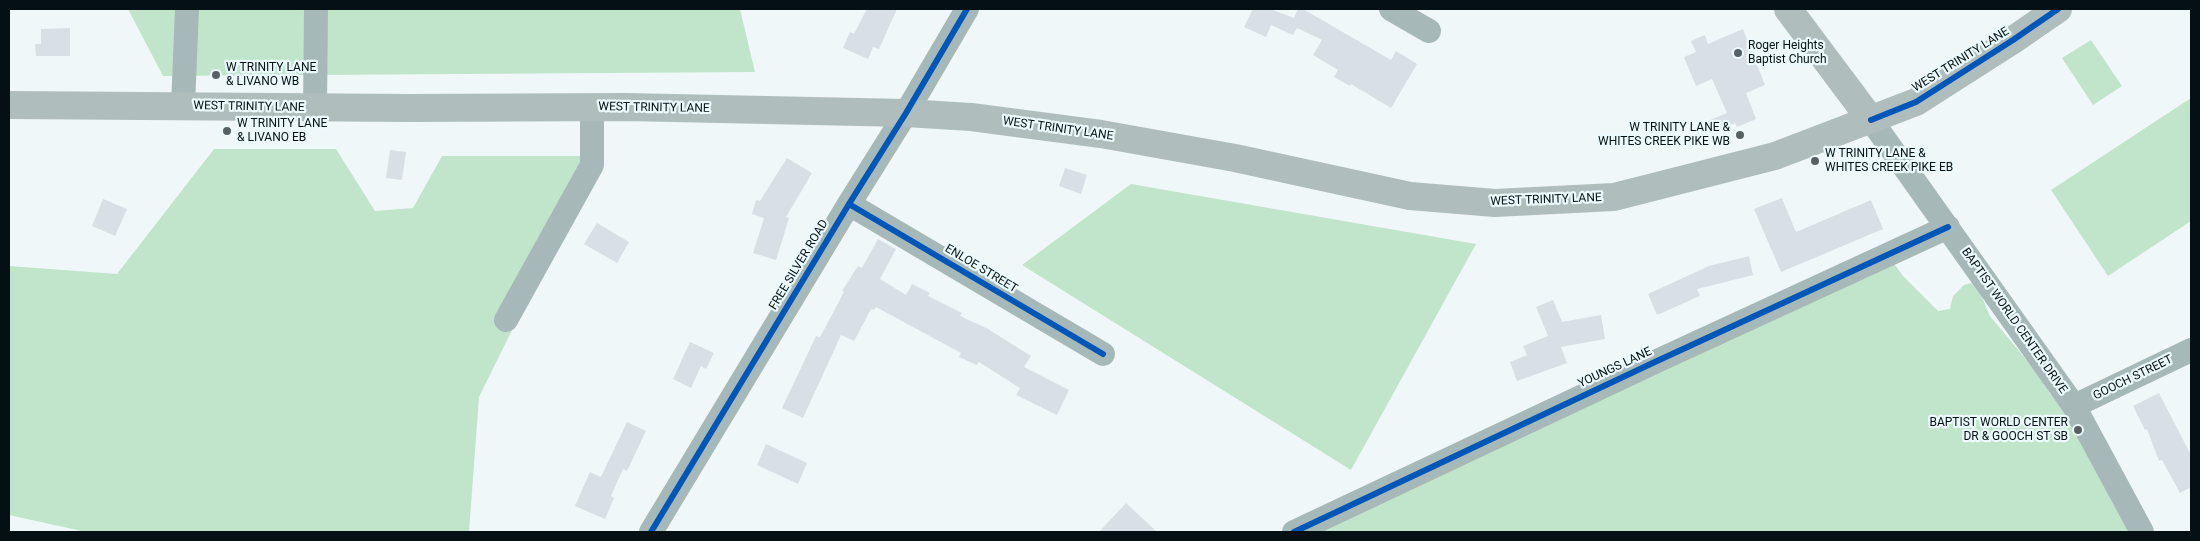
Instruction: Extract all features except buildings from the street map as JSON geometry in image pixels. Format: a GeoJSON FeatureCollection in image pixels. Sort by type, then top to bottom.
{"type":"FeatureCollection","features":[{"type":"Feature","properties":{"kind":"main road"},"geometry":{"type":"LineString","coordinates":[[1788,9],[1871,120]]}},
{"type":"Feature","properties":{"kind":"main road","name":"WEST TRINITY LANE"},"geometry":{"type":"LineString","coordinates":[[9,105],[316,108],[592,107],[906,113],[971,117],[1083,132],[1235,158],[1410,196],[1495,203],[1614,197],[1775,156],[1916,102],[2058,9]]}},
{"type":"Feature","properties":{"kind":"street"},"geometry":{"type":"LineString","coordinates":[[184,106],[187,9]]}},
{"type":"Feature","properties":{"kind":"street"},"geometry":{"type":"LineString","coordinates":[[316,9],[316,108]]}},
{"type":"Feature","properties":{"kind":"street","name":"FREE SILVER ROAD"},"geometry":{"type":"LineString","coordinates":[[651,532],[906,113],[967,9]]}},
{"type":"Feature","properties":{"kind":"street"},"geometry":{"type":"LineString","coordinates":[[1391,9],[1429,31]]}},
{"type":"Feature","properties":{"kind":"street"},"geometry":{"type":"LineString","coordinates":[[506,320],[592,165],[592,107]]}},
{"type":"Feature","properties":{"kind":"street","name":"BAPTIST WORLD CENTER DRIVE"},"geometry":{"type":"LineString","coordinates":[[1871,120],[2074,406],[2142,532]]}},
{"type":"Feature","properties":{"kind":"street","name":"ENLOE STREET"},"geometry":{"type":"LineString","coordinates":[[849,204],[1103,354]]}},
{"type":"Feature","properties":{"kind":"street","name":"YOUNGS LANE"},"geometry":{"type":"LineString","coordinates":[[1294,532],[1648,365],[1948,228]]}},
{"type":"Feature","properties":{"kind":"street","name":"GOOCH STREET"},"geometry":{"type":"LineString","coordinates":[[2074,406],[2191,350]]}},
{"type":"Feature","properties":{"kind":"green space"},"geometry":{"type":"Polygon","coordinates":[[[128,9],[740,9],[755,72],[163,76],[128,9]]]}},
{"type":"Feature","properties":{"kind":"green space"},"geometry":{"type":"Polygon","coordinates":[[[2091,40],[2122,86],[2093,105],[2062,58],[2091,40]]]}},
{"type":"Feature","properties":{"kind":"green space"},"geometry":{"type":"Polygon","coordinates":[[[2191,98],[2191,221],[2108,276],[2051,190],[2191,98]]]}},
{"type":"Feature","properties":{"kind":"green space"},"geometry":{"type":"Polygon","coordinates":[[[214,149],[336,149],[375,211],[413,208],[442,156],[598,156],[479,397],[469,532],[86,532],[9,515],[9,266],[117,274],[214,149]]]}},
{"type":"Feature","properties":{"kind":"green space"},"geometry":{"type":"Polygon","coordinates":[[[1131,184],[1476,244],[1351,470],[1022,265],[1131,184]]]}},
{"type":"Feature","properties":{"kind":"green space"},"geometry":{"type":"Polygon","coordinates":[[[1888,255],[1903,276],[1938,311],[1950,309],[1953,296],[1964,285],[1971,283],[1978,288],[1990,316],[2039,375],[2050,394],[2074,406],[2142,532],[1313,532],[1888,255]]]}},
{"type":"Feature","properties":{"kind":"cycle path"},"geometry":{"type":"LineString","coordinates":[[651,532],[906,113],[967,9]]}},
{"type":"Feature","properties":{"kind":"cycle path"},"geometry":{"type":"LineString","coordinates":[[1871,120],[1916,102],[2058,9]]}},
{"type":"Feature","properties":{"kind":"cycle path"},"geometry":{"type":"LineString","coordinates":[[849,204],[1103,354]]}},
{"type":"Feature","properties":{"kind":"cycle path"},"geometry":{"type":"LineString","coordinates":[[1294,532],[1657,361],[1948,227]]}},
{"type":"Feature","properties":{"kind":"place","name":"Roger Heights Baptist Church"},"geometry":{"type":"Point","coordinates":[1738,53]}},
{"type":"Feature","properties":{"kind":"place","name":"W TRINITY LANE & LIVANO WB"},"geometry":{"type":"Point","coordinates":[216,75]}},
{"type":"Feature","properties":{"kind":"place","name":"W TRINITY LANE & LIVANO EB"},"geometry":{"type":"Point","coordinates":[227,131]}},
{"type":"Feature","properties":{"kind":"place","name":"W TRINITY LANE & WHITES CREEK PIKE WB"},"geometry":{"type":"Point","coordinates":[1740,135]}},
{"type":"Feature","properties":{"kind":"place","name":"W TRINITY LANE & WHITES CREEK PIKE EB"},"geometry":{"type":"Point","coordinates":[1815,161]}},
{"type":"Feature","properties":{"kind":"place","name":"BAPTIST WORLD CENTER DR & GOOCH ST SB"},"geometry":{"type":"Point","coordinates":[2078,430]}}]}
